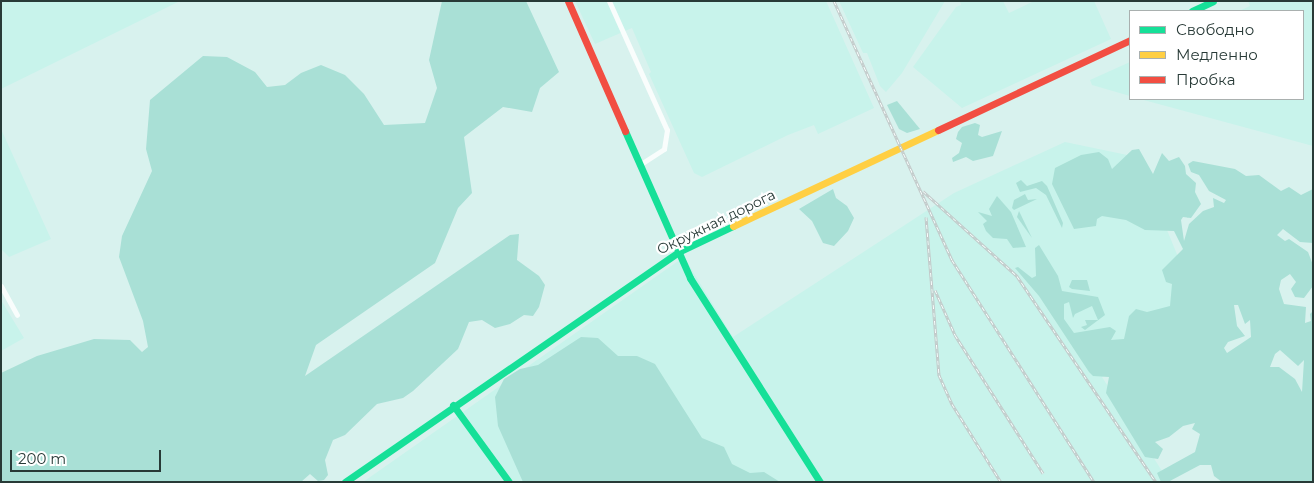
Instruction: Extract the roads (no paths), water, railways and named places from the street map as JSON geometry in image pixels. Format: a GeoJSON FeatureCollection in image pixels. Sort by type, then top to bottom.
{"type":"FeatureCollection","features":[{"type":"Feature","properties":{"kind":"main road"},"geometry":{"type":"LineString","coordinates":[[568,1],[678,252],[698,292],[820,482]]}},
{"type":"Feature","properties":{"kind":"main road"},"geometry":{"type":"LineString","coordinates":[[1194,10],[1213,1]]}},
{"type":"Feature","properties":{"kind":"main road","name":"Окружная дорога"},"geometry":{"type":"LineString","coordinates":[[345,482],[453,405],[678,252],[1129,40]]}},
{"type":"Feature","properties":{"kind":"main road"},"geometry":{"type":"LineString","coordinates":[[453,405],[509,482]]}},
{"type":"Feature","properties":{"kind":"street"},"geometry":{"type":"LineString","coordinates":[[609,1],[667,130],[664,149],[641,164]]}},
{"type":"Feature","properties":{"kind":"street"},"geometry":{"type":"LineString","coordinates":[[1,286],[17,314]]}},
{"type":"Feature","properties":{"kind":"railway"},"geometry":{"type":"LineString","coordinates":[[834,1],[952,260],[1094,482]]}},
{"type":"Feature","properties":{"kind":"railway"},"geometry":{"type":"LineString","coordinates":[[923,191],[1017,276],[1156,482]]}},
{"type":"Feature","properties":{"kind":"railway"},"geometry":{"type":"LineString","coordinates":[[926,217],[939,375],[952,404],[1001,482]]}},
{"type":"Feature","properties":{"kind":"railway"},"geometry":{"type":"LineString","coordinates":[[935,290],[955,335],[1043,473]]}}]}
